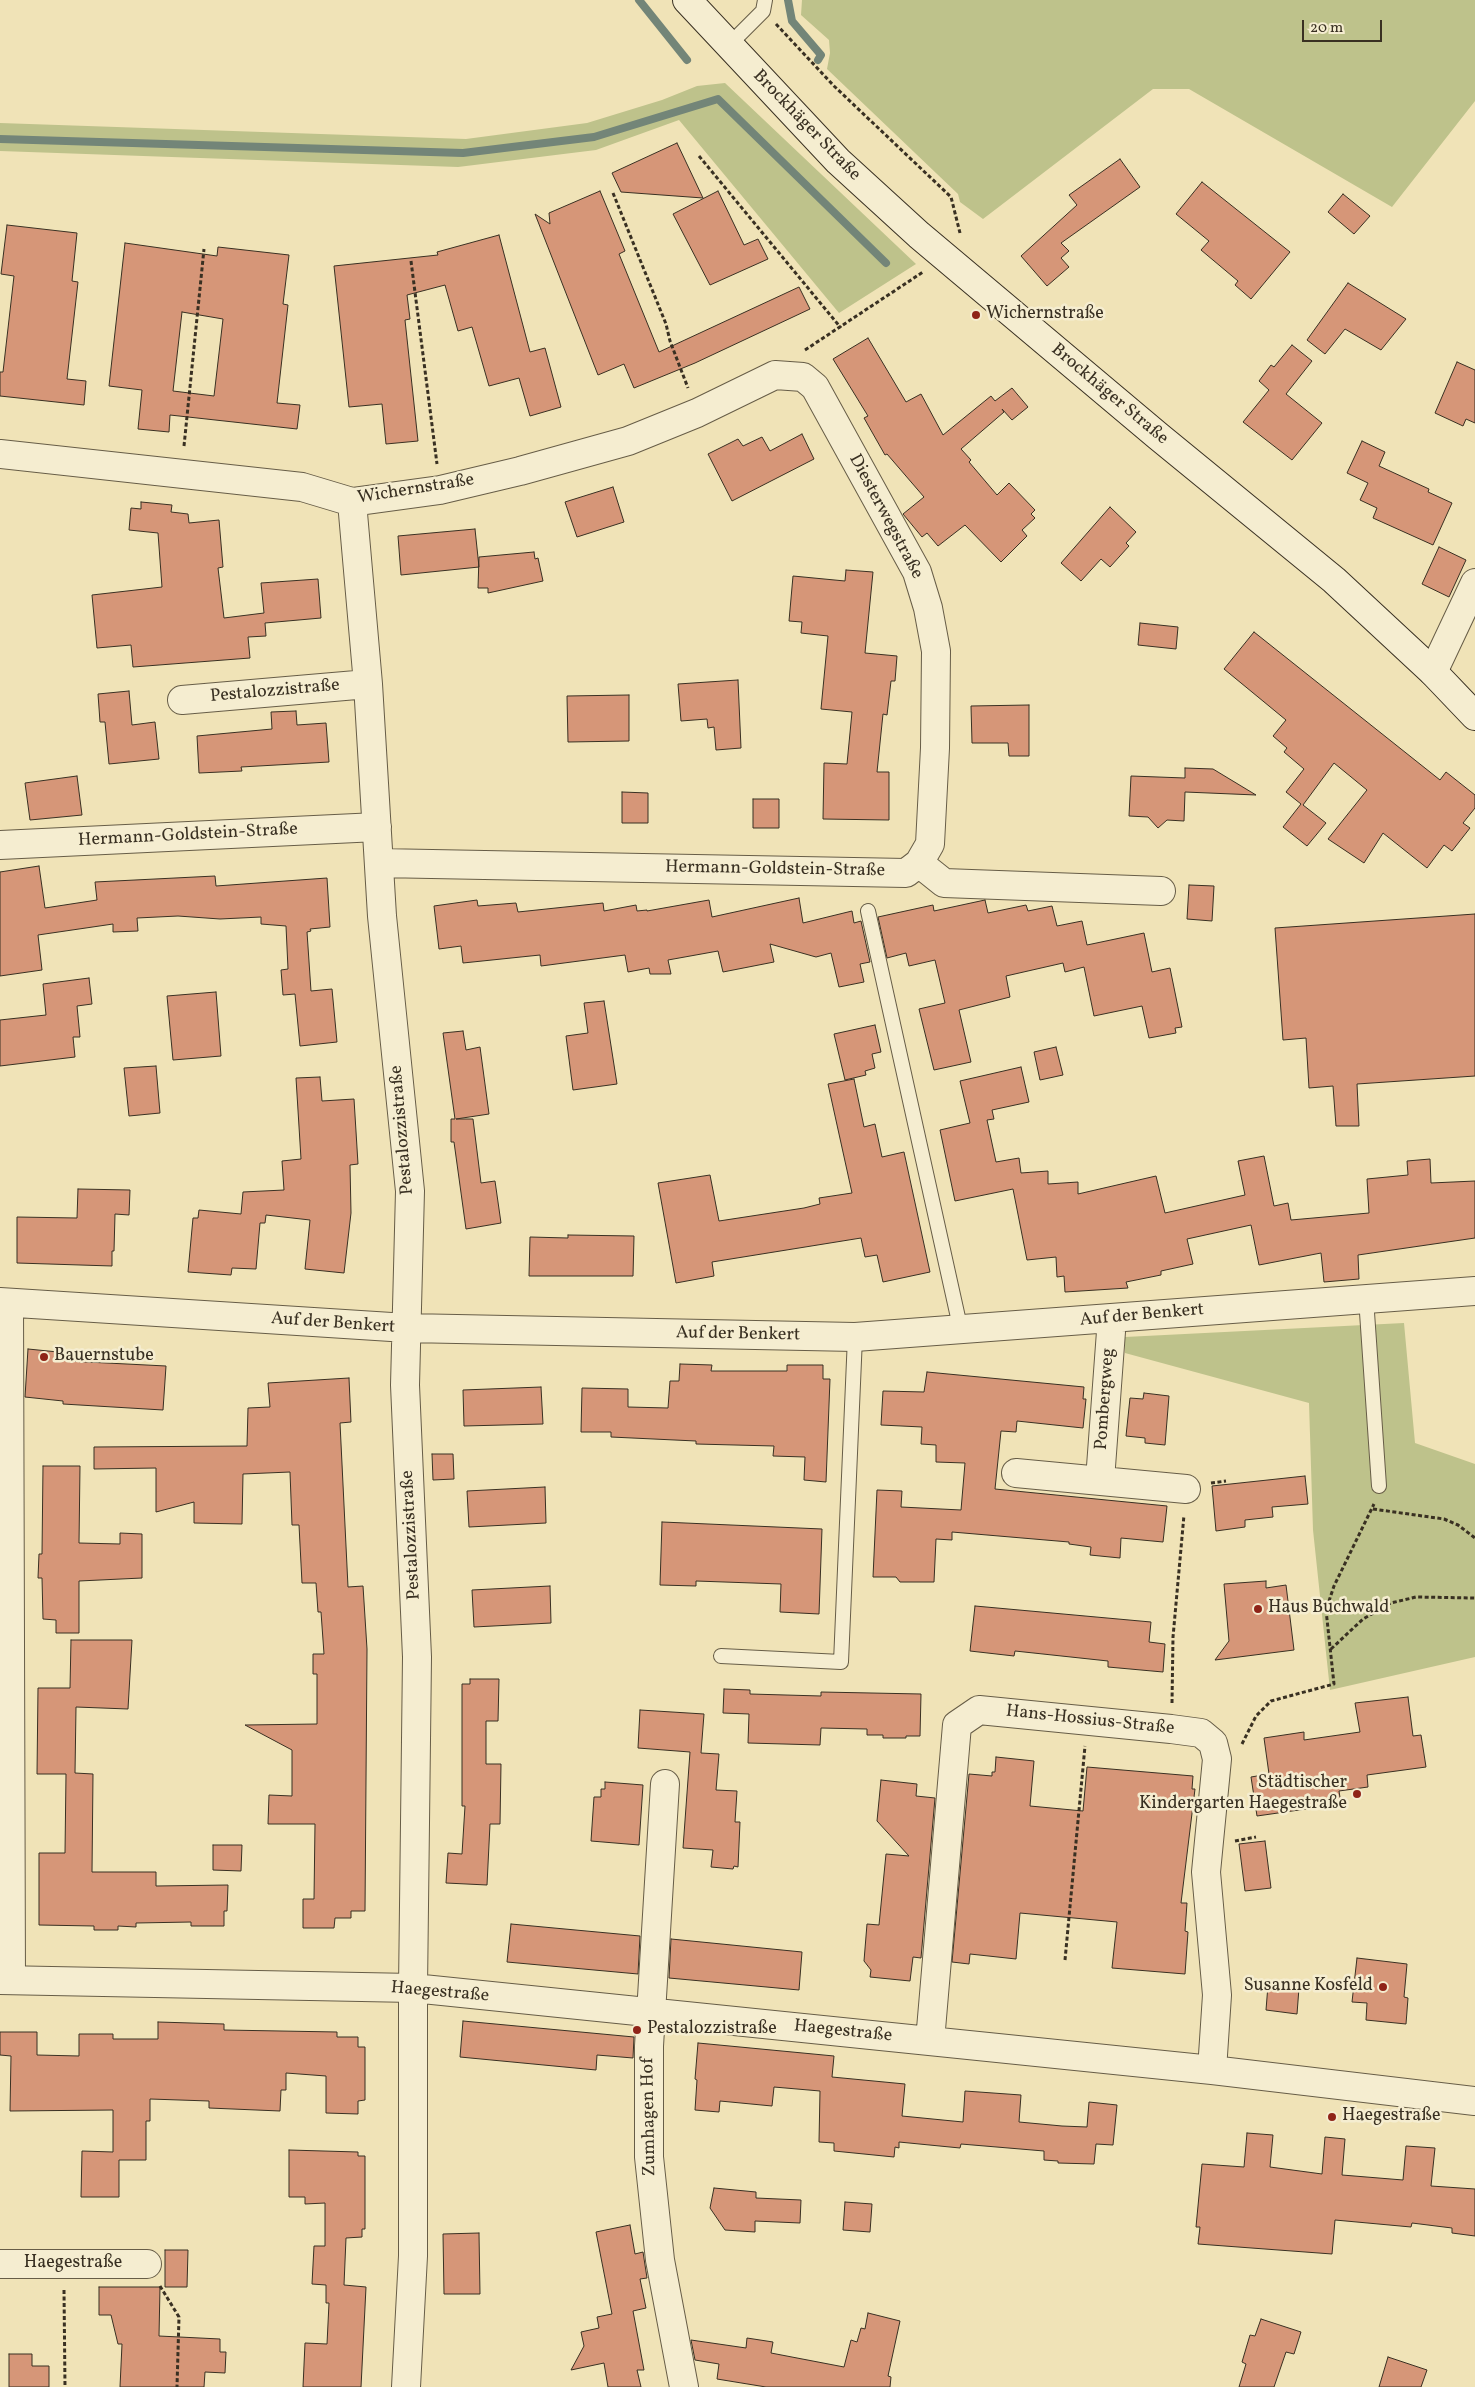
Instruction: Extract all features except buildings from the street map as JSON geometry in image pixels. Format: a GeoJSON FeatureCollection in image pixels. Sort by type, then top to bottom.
{"type":"FeatureCollection","features":[{"type":"Feature","properties":{"kind":"street","name":"Brockhäger Straße"},"geometry":{"type":"LineString","coordinates":[[687,0],[728,46],[838,161],[933,247],[1334,580],[1433,672],[1475,716]]}},
{"type":"Feature","properties":{"kind":"street","name":"Wichernstraße"},"geometry":{"type":"LineString","coordinates":[[0,454],[302,487],[352,502],[440,490],[520,471],[628,441],[697,413],[775,375],[787,375]]}},
{"type":"Feature","properties":{"kind":"street","name":"Diesterwegstraße"},"geometry":{"type":"LineString","coordinates":[[787,375],[803,377],[815,388],[916,572],[928,608],[936,651],[936,748],[930,844],[919,863]]}},
{"type":"Feature","properties":{"kind":"street","name":"Pestalozzistraße"},"geometry":{"type":"LineString","coordinates":[[352,502],[368,684],[382,916],[410,1191],[405,1385],[417,1657],[413,1988],[413,2256],[406,2387]]}},
{"type":"Feature","properties":{"kind":"street"},"geometry":{"type":"LineString","coordinates":[[1433,672],[1475,584]]}},
{"type":"Feature","properties":{"kind":"street","name":"Pestalozzistraße"},"geometry":{"type":"LineString","coordinates":[[182,700],[368,684]]}},
{"type":"Feature","properties":{"kind":"street","name":"Hermann-Goldstein-Straße"},"geometry":{"type":"LineString","coordinates":[[0,845],[376,827]]}},
{"type":"Feature","properties":{"kind":"street","name":"Hermann-Goldstein-Straße"},"geometry":{"type":"LineString","coordinates":[[379,863],[906,873],[919,863]]}},
{"type":"Feature","properties":{"kind":"street"},"geometry":{"type":"LineString","coordinates":[[919,863],[944,882],[1161,891]]}},
{"type":"Feature","properties":{"kind":"street","name":"Auf der Benkert"},"geometry":{"type":"LineString","coordinates":[[5,1303],[407,1328],[855,1337],[961,1331],[1475,1291]]}},
{"type":"Feature","properties":{"kind":"street"},"geometry":{"type":"LineString","coordinates":[[5,1303],[6,1980]]}},
{"type":"Feature","properties":{"kind":"street","name":"Pombergweg"},"geometry":{"type":"LineString","coordinates":[[1100,1480],[1112,1318]]}},
{"type":"Feature","properties":{"kind":"street"},"geometry":{"type":"LineString","coordinates":[[1016,1473],[1186,1489]]}},
{"type":"Feature","properties":{"kind":"street","name":"Hans-Hossius-Straße"},"geometry":{"type":"LineString","coordinates":[[930,2041],[957,1725],[979,1710],[1171,1729],[1201,1733],[1213,1743],[1216,1759],[1206,1872],[1217,1995],[1212,2070]]}},
{"type":"Feature","properties":{"kind":"street","name":"Zumhagen Hof"},"geometry":{"type":"LineString","coordinates":[[666,1784],[648,2046],[649,2157],[660,2260],[684,2387]]}},
{"type":"Feature","properties":{"kind":"street","name":"Haegestraße"},"geometry":{"type":"LineString","coordinates":[[6,1980],[413,1988],[651,2014],[1212,2070],[1475,2101]]}},
{"type":"Feature","properties":{"kind":"street","name":"Haegestraße"},"geometry":{"type":"LineString","coordinates":[[0,2264],[146,2264]]}},
{"type":"Feature","properties":{"kind":"lane"},"geometry":{"type":"LineString","coordinates":[[728,46],[764,5]]}},
{"type":"Feature","properties":{"kind":"lane"},"geometry":{"type":"LineString","coordinates":[[868,911],[961,1331]]}},
{"type":"Feature","properties":{"kind":"lane"},"geometry":{"type":"LineString","coordinates":[[1366,1298],[1379,1486]]}},
{"type":"Feature","properties":{"kind":"lane"},"geometry":{"type":"LineString","coordinates":[[721,1656],[841,1662],[855,1337]]}},
{"type":"Feature","properties":{"kind":"path"},"geometry":{"type":"LineString","coordinates":[[764,5],[834,86],[951,196],[961,238]]}},
{"type":"Feature","properties":{"kind":"path"},"geometry":{"type":"LineString","coordinates":[[699,156],[841,328]]}},
{"type":"Feature","properties":{"kind":"path"},"geometry":{"type":"LineString","coordinates":[[613,193],[666,324],[670,341],[697,413]]}},
{"type":"Feature","properties":{"kind":"path"},"geometry":{"type":"LineString","coordinates":[[181,474],[204,249]]}},
{"type":"Feature","properties":{"kind":"path"},"geometry":{"type":"LineString","coordinates":[[411,261],[440,490]]}},
{"type":"Feature","properties":{"kind":"path"},"geometry":{"type":"LineString","coordinates":[[787,375],[792,358],[841,328],[924,272]]}},
{"type":"Feature","properties":{"kind":"path"},"geometry":{"type":"LineString","coordinates":[[1241,1745],[1256,1716],[1271,1701],[1334,1684],[1326,1610],[1334,1586],[1373,1509],[1379,1486]]}},
{"type":"Feature","properties":{"kind":"path"},"geometry":{"type":"LineString","coordinates":[[1171,1729],[1173,1638],[1186,1489]]}},
{"type":"Feature","properties":{"kind":"path"},"geometry":{"type":"LineString","coordinates":[[1373,1509],[1444,1518],[1458,1525],[1475,1538]]}},
{"type":"Feature","properties":{"kind":"path"},"geometry":{"type":"LineString","coordinates":[[1330,1649],[1363,1619],[1391,1603],[1416,1597],[1475,1598]]}},
{"type":"Feature","properties":{"kind":"path"},"geometry":{"type":"LineString","coordinates":[[1065,1960],[1084,1755]]}},
{"type":"Feature","properties":{"kind":"path"},"geometry":{"type":"LineString","coordinates":[[64,2264],[65,2387]]}},
{"type":"Feature","properties":{"kind":"path"},"geometry":{"type":"LineString","coordinates":[[146,2264],[179,2317],[178,2387]]}},
{"type":"Feature","properties":{"kind":"green space"},"geometry":{"type":"Polygon","coordinates":[[[802,0],[1475,0],[1475,101],[1392,207],[1189,89],[1153,89],[983,219],[960,202],[958,194],[827,69],[830,53],[829,40],[801,15],[802,0]]]}},
{"type":"Feature","properties":{"kind":"green space"},"geometry":{"type":"Polygon","coordinates":[[[725,83],[916,264],[839,313],[679,120],[596,150],[458,167],[0,151],[0,123],[466,139],[587,123],[662,100],[697,86],[725,83]]]}},
{"type":"Feature","properties":{"kind":"green space"},"geometry":{"type":"Polygon","coordinates":[[[1404,1323],[1415,1443],[1475,1464],[1475,1657],[1330,1690],[1313,1530],[1309,1403],[1125,1353],[1125,1337],[1404,1323]]]}},
{"type":"Feature","properties":{"kind":"waterway"},"geometry":{"type":"LineString","coordinates":[[639,0],[687,60]]}},
{"type":"Feature","properties":{"kind":"waterway"},"geometry":{"type":"LineString","coordinates":[[788,0],[792,21],[821,55],[818,60]]}},
{"type":"Feature","properties":{"kind":"waterway"},"geometry":{"type":"LineString","coordinates":[[0,139],[463,153],[594,137],[718,99],[886,263]]}},
{"type":"Feature","properties":{"kind":"place","name":"Wichernstraße"},"geometry":{"type":"Point","coordinates":[976,315]}},
{"type":"Feature","properties":{"kind":"place","name":"Bauernstube"},"geometry":{"type":"Point","coordinates":[44,1357]}},
{"type":"Feature","properties":{"kind":"place","name":"Haus Buchwald"},"geometry":{"type":"Point","coordinates":[1258,1609]}},
{"type":"Feature","properties":{"kind":"place","name":"Städtischer Kindergarten Haegestraße"},"geometry":{"type":"Point","coordinates":[1357,1794]}},
{"type":"Feature","properties":{"kind":"place","name":"Susanne Kosfeld"},"geometry":{"type":"Point","coordinates":[1383,1987]}},
{"type":"Feature","properties":{"kind":"place","name":"Pestalozzistraße"},"geometry":{"type":"Point","coordinates":[637,2030]}},
{"type":"Feature","properties":{"kind":"place","name":"Haegestraße"},"geometry":{"type":"Point","coordinates":[1332,2117]}}]}
